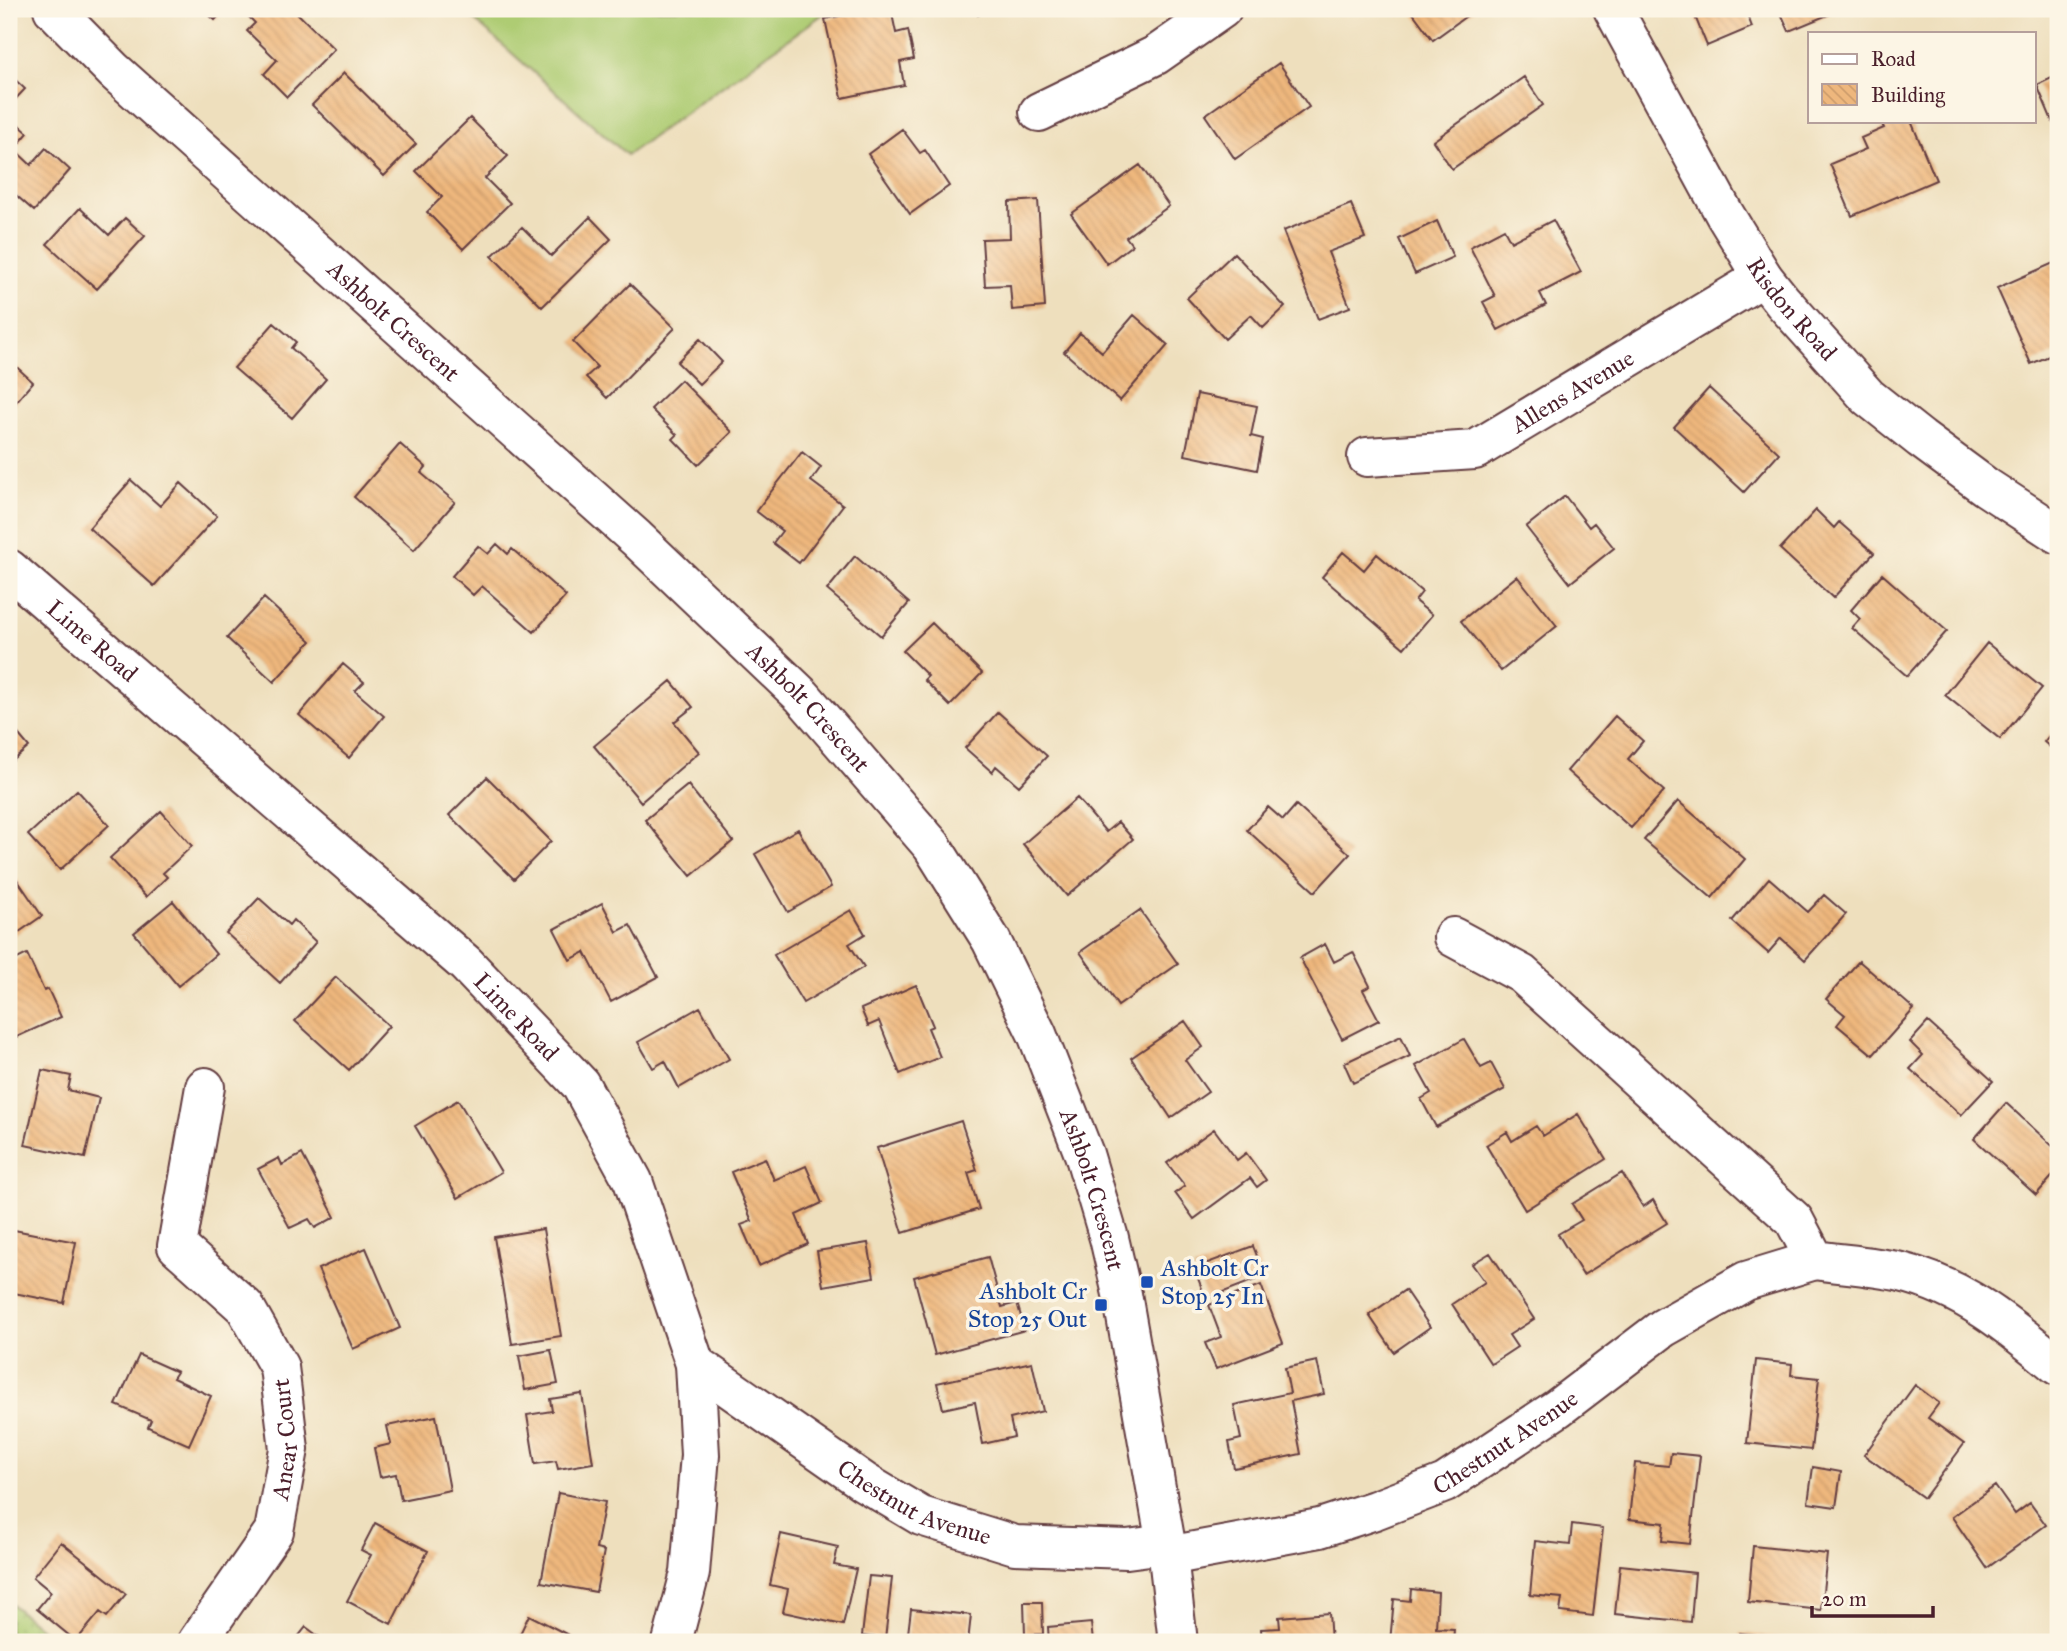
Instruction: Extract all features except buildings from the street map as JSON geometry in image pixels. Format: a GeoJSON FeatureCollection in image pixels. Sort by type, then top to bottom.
{"type":"FeatureCollection","features":[{"type":"Feature","properties":{"kind":"street","name":"Ashbolt Crescent"},"geometry":{"type":"LineString","coordinates":[[53,9],[114,71],[666,566],[802,696],[932,846],[991,940],[1037,1034],[1084,1154],[1109,1238],[1122,1294],[1167,1550],[1178,1642]]}},
{"type":"Feature","properties":{"kind":"street"},"geometry":{"type":"LineString","coordinates":[[1039,112],[1156,54],[1222,9]]}},
{"type":"Feature","properties":{"kind":"street","name":"Risdon Road"},"geometry":{"type":"LineString","coordinates":[[1613,9],[1700,170],[1763,277],[1815,339],[1868,397],[1975,479],[2058,534]]}},
{"type":"Feature","properties":{"kind":"street","name":"Allens Avenue"},"geometry":{"type":"LineString","coordinates":[[1367,457],[1475,450],[1763,277]]}},
{"type":"Feature","properties":{"kind":"street","name":"Lime Road"},"geometry":{"type":"LineString","coordinates":[[9,569],[466,964],[580,1084],[633,1181],[695,1364],[700,1455],[690,1573],[671,1642]]}},
{"type":"Feature","properties":{"kind":"street"},"geometry":{"type":"LineString","coordinates":[[1453,937],[1522,974],[1794,1220],[1815,1260]]}},
{"type":"Feature","properties":{"kind":"street","name":"Anear Court"},"geometry":{"type":"LineString","coordinates":[[197,1642],[274,1531],[289,1449],[279,1367],[246,1307],[177,1246],[205,1087]]}},
{"type":"Feature","properties":{"kind":"street","name":"Chestnut Avenue"},"geometry":{"type":"LineString","coordinates":[[695,1364],[864,1482],[921,1516],[1015,1545],[1167,1550],[1320,1528],[1445,1483],[1558,1408],[1663,1328],[1746,1281],[1815,1260],[1901,1272],[1952,1290],[2002,1319],[2058,1366]]}},
{"type":"Feature","properties":{"kind":"green space"},"geometry":{"type":"Polygon","coordinates":[[[462,9],[830,9],[627,155],[462,9]]]}},
{"type":"Feature","properties":{"kind":"green space"},"geometry":{"type":"Polygon","coordinates":[[[9,1602],[56,1642],[9,1642],[9,1602]]]}},
{"type":"Feature","properties":{"kind":"place","name":"Ashbolt Cr Stop 25 In"},"geometry":{"type":"Point","coordinates":[1147,1282]}},
{"type":"Feature","properties":{"kind":"place","name":"Ashbolt Cr Stop 25 Out"},"geometry":{"type":"Point","coordinates":[1101,1305]}}]}
